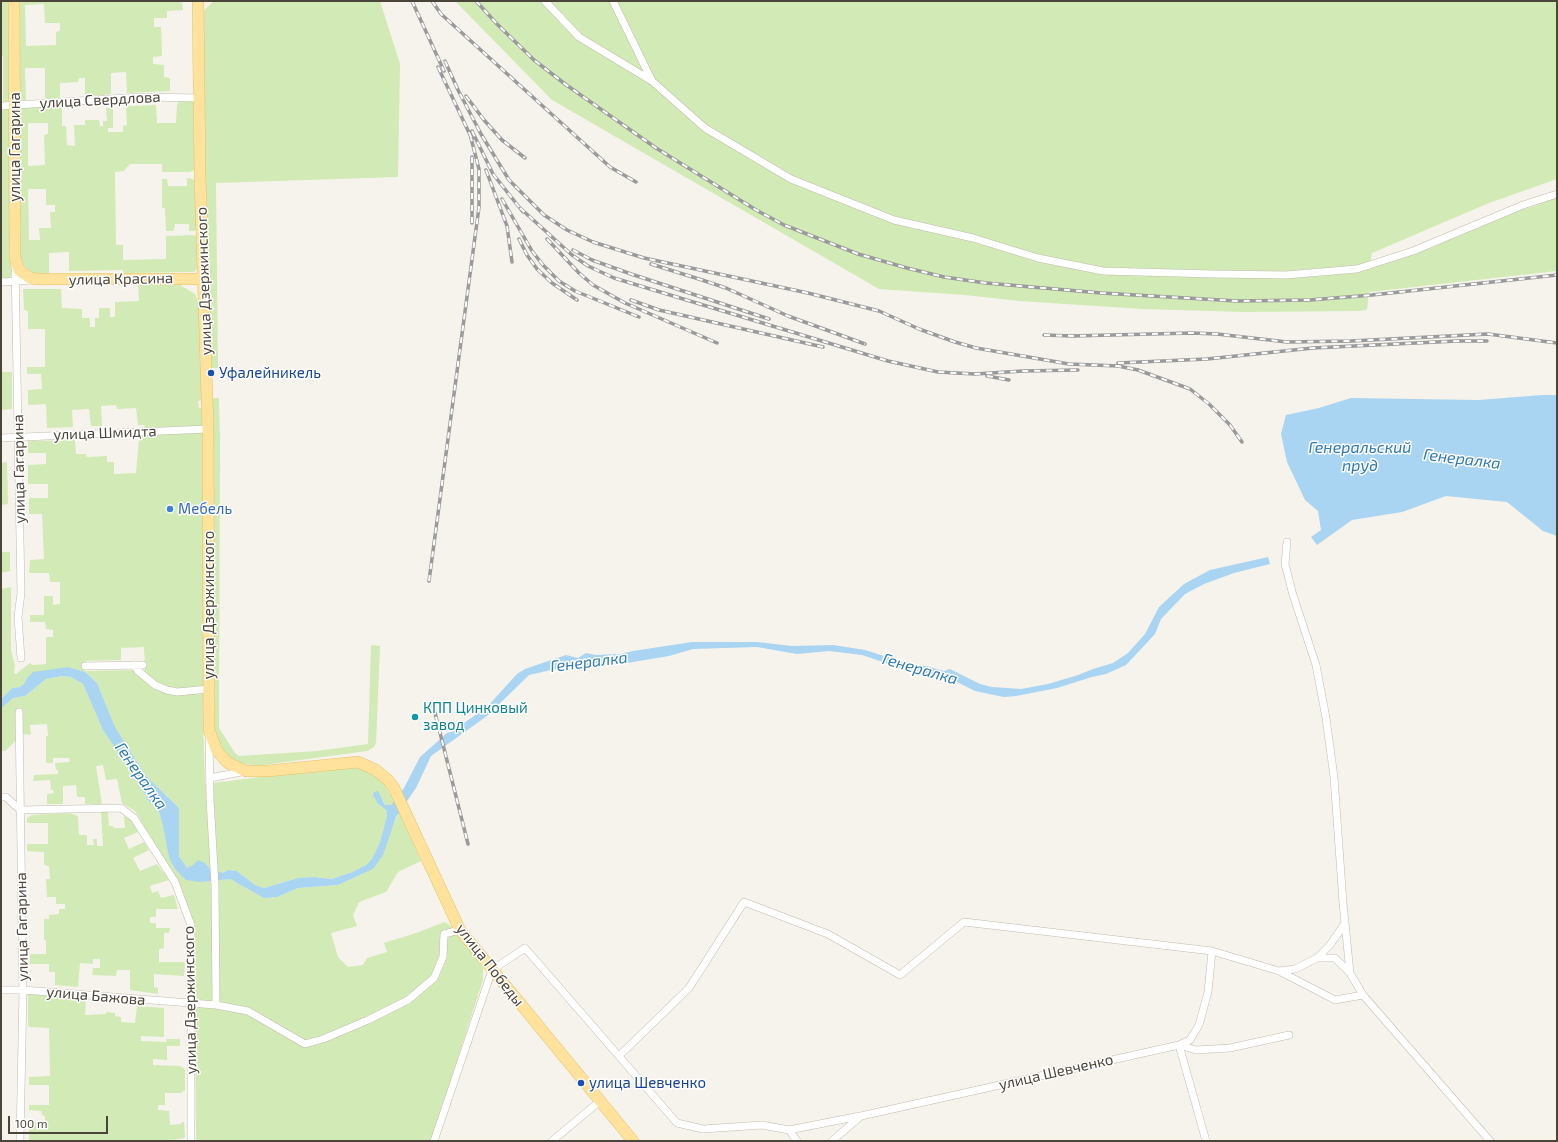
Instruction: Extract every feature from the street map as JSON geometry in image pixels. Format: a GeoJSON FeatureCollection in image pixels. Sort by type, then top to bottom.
{"type":"FeatureCollection","features":[{"type":"Feature","properties":{"kind":"main road","name":"улица Гагарина"},"geometry":{"type":"LineString","coordinates":[[14,1],[15,258],[19,270],[23,274],[38,280]]}},
{"type":"Feature","properties":{"kind":"main road","name":"улица Дзержинского"},"geometry":{"type":"LineString","coordinates":[[198,1],[200,176],[208,429],[209,730]]}},
{"type":"Feature","properties":{"kind":"main road","name":"улица Красина"},"geometry":{"type":"LineString","coordinates":[[38,280],[204,279]]}},
{"type":"Feature","properties":{"kind":"main road"},"geometry":{"type":"LineString","coordinates":[[209,730],[217,751],[228,763],[246,771]]}},
{"type":"Feature","properties":{"kind":"main road","name":"улица Победы"},"geometry":{"type":"LineString","coordinates":[[246,771],[267,771],[358,762],[376,770],[388,780],[394,788],[460,930],[633,1141]]}},
{"type":"Feature","properties":{"kind":"street"},"geometry":{"type":"LineString","coordinates":[[545,1],[579,37],[652,81],[704,128],[791,179],[894,220],[973,238],[1038,258],[1103,271],[1286,275],[1357,269],[1413,251],[1523,205],[1557,194]]}},
{"type":"Feature","properties":{"kind":"street"},"geometry":{"type":"LineString","coordinates":[[613,1],[652,81]]}},
{"type":"Feature","properties":{"kind":"street","name":"улица Свердлова"},"geometry":{"type":"LineString","coordinates":[[1,106],[141,97],[199,98]]}},
{"type":"Feature","properties":{"kind":"street","name":"улица Гагарина"},"geometry":{"type":"LineString","coordinates":[[15,258],[21,593],[18,617],[21,658]]}},
{"type":"Feature","properties":{"kind":"street"},"geometry":{"type":"LineString","coordinates":[[1,282],[38,280]]}},
{"type":"Feature","properties":{"kind":"street","name":"улица Шмидта"},"geometry":{"type":"LineString","coordinates":[[1,438],[18,436],[208,429]]}},
{"type":"Feature","properties":{"kind":"street"},"geometry":{"type":"LineString","coordinates":[[1287,542],[1285,564],[1293,595],[1316,665],[1326,718],[1334,777],[1350,972]]}},
{"type":"Feature","properties":{"kind":"street"},"geometry":{"type":"LineString","coordinates":[[134,665],[138,671],[155,685],[167,690],[177,692],[209,689]]}},
{"type":"Feature","properties":{"kind":"street"},"geometry":{"type":"LineString","coordinates":[[85,666],[143,665]]}},
{"type":"Feature","properties":{"kind":"street","name":"улица Гагарина"},"geometry":{"type":"LineString","coordinates":[[19,712],[22,990],[20,1141]]}},
{"type":"Feature","properties":{"kind":"street"},"geometry":{"type":"LineString","coordinates":[[209,730],[210,806],[215,886],[216,1005]]}},
{"type":"Feature","properties":{"kind":"street"},"geometry":{"type":"LineString","coordinates":[[210,778],[246,771]]}},
{"type":"Feature","properties":{"kind":"street"},"geometry":{"type":"LineString","coordinates":[[1,797],[6,797],[20,810]]}},
{"type":"Feature","properties":{"kind":"street","name":"улица Дзержинского"},"geometry":{"type":"LineString","coordinates":[[20,810],[121,808],[134,818],[174,882],[191,925],[191,1141]]}},
{"type":"Feature","properties":{"kind":"street"},"geometry":{"type":"LineString","coordinates":[[619,1056],[689,988],[744,902],[828,934],[900,975],[964,922],[1212,951],[1279,971],[1335,1000],[1363,995]]}},
{"type":"Feature","properties":{"kind":"street"},"geometry":{"type":"LineString","coordinates":[[1279,971],[1295,969],[1317,958],[1330,944],[1345,923]]}},
{"type":"Feature","properties":{"kind":"street","name":"улица Бажова"},"geometry":{"type":"LineString","coordinates":[[1,990],[22,990],[216,1005],[248,1011],[305,1044],[322,1039],[368,1020],[408,1000],[434,978],[443,957],[444,934],[460,930]]}},
{"type":"Feature","properties":{"kind":"street"},"geometry":{"type":"LineString","coordinates":[[434,1141],[492,970],[525,948],[677,1123],[703,1128],[762,1125],[789,1130],[861,1116]]}},
{"type":"Feature","properties":{"kind":"street"},"geometry":{"type":"LineString","coordinates":[[1206,1141],[1179,1045],[1190,1040],[1199,1025],[1208,992],[1212,951]]}},
{"type":"Feature","properties":{"kind":"street"},"geometry":{"type":"LineString","coordinates":[[1317,958],[1335,958],[1350,972],[1363,995],[1490,1141]]}},
{"type":"Feature","properties":{"kind":"street","name":"улица Шевченко"},"geometry":{"type":"LineString","coordinates":[[832,1141],[861,1116],[1179,1045],[1196,1050],[1230,1048],[1288,1035]]}},
{"type":"Feature","properties":{"kind":"street"},"geometry":{"type":"LineString","coordinates":[[552,1141],[600,1101]]}},
{"type":"Feature","properties":{"kind":"street"},"geometry":{"type":"LineString","coordinates":[[789,1130],[797,1141]]}},
{"type":"Feature","properties":{"kind":"green space"},"geometry":{"type":"Polygon","coordinates":[[[1,1],[10,1],[12,101],[3,102],[3,56],[1,55],[1,1]]]}},
{"type":"Feature","properties":{"kind":"green space"},"geometry":{"type":"Polygon","coordinates":[[[18,1],[182,1],[183,10],[167,11],[167,18],[154,18],[154,27],[161,27],[162,56],[153,57],[153,64],[164,65],[164,77],[170,78],[170,91],[127,93],[126,72],[111,73],[111,94],[85,97],[85,78],[79,78],[78,82],[60,83],[60,98],[45,99],[45,68],[25,68],[26,100],[19,100],[18,1]],[[44,4],[25,5],[26,46],[56,45],[56,32],[60,31],[60,23],[45,23],[44,4]]]}},
{"type":"Feature","properties":{"kind":"green space"},"geometry":{"type":"Polygon","coordinates":[[[214,1],[380,1],[400,64],[398,177],[216,183],[218,368],[211,368],[203,176],[202,12],[214,1]]]}},
{"type":"Feature","properties":{"kind":"green space"},"geometry":{"type":"Polygon","coordinates":[[[455,1],[1557,1],[1557,179],[1489,203],[1372,253],[1369,268],[1413,254],[1557,196],[1557,271],[1369,292],[1367,310],[1358,311],[1244,312],[1143,309],[1019,301],[965,295],[879,289],[552,100],[455,1]]]}},
{"type":"Feature","properties":{"kind":"green space"},"geometry":{"type":"Polygon","coordinates":[[[179,101],[192,101],[196,106],[196,169],[190,172],[162,172],[162,164],[130,164],[124,171],[115,172],[116,245],[123,245],[123,260],[166,259],[166,236],[194,235],[200,239],[200,266],[194,272],[123,273],[123,270],[69,271],[69,252],[49,253],[49,276],[31,273],[25,268],[19,253],[19,107],[62,104],[62,126],[66,126],[67,145],[75,146],[74,125],[85,125],[85,120],[99,120],[100,126],[103,126],[103,121],[107,121],[106,108],[113,108],[113,128],[108,128],[108,132],[123,132],[123,126],[127,125],[126,108],[129,106],[156,105],[157,123],[176,123],[177,104],[179,101]],[[28,123],[28,166],[45,165],[44,135],[48,134],[48,123],[28,123]],[[28,189],[29,240],[40,240],[39,228],[51,228],[50,212],[55,212],[55,205],[46,205],[46,189],[28,189]]]}},
{"type":"Feature","properties":{"kind":"green space"},"geometry":{"type":"Polygon","coordinates":[[[12,108],[12,275],[8,279],[2,279],[1,109],[12,108]]]}},
{"type":"Feature","properties":{"kind":"green space"},"geometry":{"type":"Polygon","coordinates":[[[187,178],[193,179],[198,186],[199,226],[194,231],[189,231],[189,224],[175,224],[174,231],[166,231],[165,208],[162,208],[162,179],[167,179],[168,186],[187,186],[187,178]]]}},
{"type":"Feature","properties":{"kind":"green space"},"geometry":{"type":"Polygon","coordinates":[[[138,283],[177,283],[195,294],[200,306],[203,400],[198,401],[199,408],[204,408],[203,719],[205,784],[339,767],[358,767],[371,771],[382,781],[394,801],[391,805],[385,805],[383,800],[376,800],[377,803],[386,810],[387,816],[380,842],[372,859],[366,865],[350,873],[331,879],[315,877],[298,878],[264,888],[255,885],[237,871],[228,870],[223,873],[210,869],[205,863],[187,868],[179,856],[179,808],[145,775],[115,727],[97,683],[85,672],[68,667],[27,678],[24,684],[20,687],[12,688],[1,699],[1,589],[11,587],[11,650],[15,666],[14,673],[16,674],[30,663],[33,665],[46,664],[46,637],[53,637],[53,630],[46,629],[45,622],[30,622],[30,615],[44,615],[44,596],[53,596],[53,605],[60,604],[60,582],[50,582],[49,573],[29,573],[30,560],[44,559],[42,514],[29,514],[29,498],[48,498],[48,484],[28,484],[28,465],[46,464],[46,453],[28,453],[28,441],[75,440],[76,454],[86,454],[87,457],[107,456],[107,462],[114,462],[114,474],[136,473],[139,438],[145,425],[138,425],[136,408],[117,409],[116,405],[101,406],[102,426],[91,426],[89,409],[72,410],[73,427],[47,428],[46,404],[28,405],[28,390],[42,389],[41,374],[27,374],[27,367],[45,367],[45,329],[28,329],[28,311],[24,310],[23,289],[61,289],[62,308],[82,309],[82,318],[90,318],[90,327],[95,327],[95,318],[99,318],[99,308],[110,308],[110,317],[115,317],[115,302],[139,301],[138,283]],[[144,647],[121,648],[121,660],[86,661],[85,671],[145,670],[144,647]]]}},
{"type":"Feature","properties":{"kind":"green space"},"geometry":{"type":"Polygon","coordinates":[[[1,372],[12,372],[12,409],[1,410],[1,372]]]}},
{"type":"Feature","properties":{"kind":"green space"},"geometry":{"type":"Polygon","coordinates":[[[213,398],[219,398],[220,440],[219,728],[235,753],[239,756],[317,751],[368,744],[371,645],[380,646],[376,743],[374,747],[367,751],[256,766],[236,762],[220,747],[215,735],[213,719],[213,398]]]}},
{"type":"Feature","properties":{"kind":"green space"},"geometry":{"type":"Polygon","coordinates":[[[7,462],[8,504],[1,505],[1,463],[7,462]]]}},
{"type":"Feature","properties":{"kind":"green space"},"geometry":{"type":"Polygon","coordinates":[[[1,552],[10,552],[10,571],[1,573],[1,552]]]}},
{"type":"Feature","properties":{"kind":"green space"},"geometry":{"type":"Polygon","coordinates":[[[62,676],[71,677],[83,684],[103,730],[138,779],[147,799],[159,812],[169,858],[200,882],[230,879],[264,898],[277,897],[298,888],[338,885],[373,869],[399,812],[421,861],[398,872],[386,892],[359,902],[353,915],[357,926],[331,933],[338,957],[348,967],[363,965],[367,958],[387,952],[384,943],[445,922],[456,930],[483,968],[483,980],[431,1141],[196,1141],[194,924],[177,881],[135,811],[122,803],[117,779],[106,780],[103,765],[96,766],[102,804],[85,804],[85,797],[77,797],[76,785],[63,786],[63,804],[47,804],[47,794],[54,793],[53,790],[51,790],[50,780],[33,781],[34,775],[58,774],[55,763],[70,762],[69,758],[53,758],[53,763],[46,763],[46,736],[48,736],[47,724],[30,725],[31,735],[23,734],[5,751],[1,751],[1,709],[13,698],[25,696],[46,679],[62,676]]]}},
{"type":"Feature","properties":{"kind":"green space"},"geometry":{"type":"Polygon","coordinates":[[[101,812],[108,812],[109,826],[113,826],[114,828],[125,828],[124,816],[132,820],[138,832],[124,838],[129,849],[144,842],[149,850],[133,858],[140,871],[157,864],[169,880],[150,886],[152,893],[158,891],[161,898],[174,895],[178,909],[156,909],[156,917],[150,917],[150,923],[156,923],[156,928],[170,928],[169,933],[164,933],[164,948],[159,949],[159,962],[185,962],[184,976],[154,974],[154,987],[158,988],[158,994],[130,990],[130,970],[117,970],[116,976],[92,975],[93,968],[100,968],[100,959],[93,959],[93,964],[80,963],[78,987],[55,985],[55,972],[49,972],[49,964],[30,964],[30,954],[46,954],[44,919],[49,919],[49,915],[59,914],[59,909],[65,909],[65,904],[56,904],[56,897],[47,897],[46,879],[50,879],[49,866],[44,865],[44,852],[27,851],[27,844],[48,844],[48,823],[27,823],[27,818],[32,815],[70,813],[78,816],[79,835],[87,835],[87,845],[94,845],[93,839],[97,839],[97,846],[103,846],[101,812]]]}},
{"type":"Feature","properties":{"kind":"green space"},"geometry":{"type":"Polygon","coordinates":[[[28,994],[84,998],[86,1000],[85,1015],[106,1014],[106,1012],[115,1013],[115,1016],[121,1017],[121,1022],[135,1023],[137,1006],[164,1008],[164,1037],[141,1036],[141,1041],[166,1042],[167,1039],[180,1039],[180,1046],[167,1046],[167,1060],[153,1059],[153,1065],[180,1066],[185,1069],[185,1090],[181,1093],[165,1093],[165,1105],[158,1105],[158,1110],[169,1111],[170,1125],[181,1124],[184,1122],[185,1138],[164,1141],[29,1141],[29,1122],[45,1122],[45,1116],[42,1115],[41,1111],[29,1110],[29,1105],[49,1105],[49,1085],[29,1085],[29,1077],[50,1076],[49,1028],[29,1027],[28,994]]]}},
{"type":"Feature","properties":{"kind":"water","name":"Генеральский пруд"},"geometry":{"type":"Polygon","coordinates":[[[1557,395],[1557,536],[1543,531],[1507,502],[1446,496],[1402,512],[1352,520],[1317,545],[1311,537],[1321,530],[1318,511],[1305,500],[1287,462],[1281,434],[1286,415],[1319,408],[1351,398],[1479,400],[1557,395]]]}},
{"type":"Feature","properties":{"kind":"water","name":"Генералка"},"geometry":{"type":"Polygon","coordinates":[[[1268,557],[1270,564],[1234,573],[1204,584],[1185,594],[1161,619],[1155,634],[1126,665],[1106,674],[1057,688],[1016,696],[1004,697],[975,691],[949,678],[898,667],[862,655],[829,651],[797,654],[757,647],[693,649],[669,656],[627,663],[569,666],[529,675],[487,716],[431,756],[416,788],[396,817],[383,855],[373,869],[338,885],[298,888],[277,897],[264,898],[230,879],[200,882],[186,880],[176,870],[169,858],[159,812],[147,799],[138,779],[103,730],[83,684],[71,677],[62,676],[46,679],[25,696],[13,698],[1,709],[1,699],[12,688],[20,687],[24,684],[33,672],[68,667],[85,672],[97,683],[115,727],[145,775],[179,808],[179,856],[187,868],[198,860],[205,863],[210,869],[223,873],[228,870],[237,871],[255,885],[264,888],[298,878],[315,877],[331,879],[350,873],[366,865],[372,859],[380,842],[387,816],[386,810],[377,803],[373,796],[374,792],[378,791],[385,805],[391,805],[404,788],[420,757],[447,733],[451,732],[487,707],[517,674],[525,669],[566,655],[578,658],[586,653],[596,655],[620,654],[692,642],[757,642],[792,646],[833,645],[865,650],[916,666],[926,666],[944,671],[950,669],[980,684],[992,687],[1021,689],[1048,684],[1113,663],[1128,653],[1145,634],[1159,607],[1184,584],[1210,570],[1268,557]]]}},
{"type":"Feature","properties":{"kind":"railway"},"geometry":{"type":"LineString","coordinates":[[412,1],[444,71]]}},
{"type":"Feature","properties":{"kind":"railway"},"geometry":{"type":"LineString","coordinates":[[432,1],[441,14],[610,167],[636,182]]}},
{"type":"Feature","properties":{"kind":"railway"},"geometry":{"type":"LineString","coordinates":[[476,1],[534,60],[565,84],[656,148],[756,210],[784,225],[858,254],[907,268],[944,277],[986,283],[1101,293],[1237,301],[1310,300],[1372,295],[1557,275]]}},
{"type":"Feature","properties":{"kind":"railway"},"geometry":{"type":"LineString","coordinates":[[445,61],[481,134],[509,180],[544,215],[567,230],[593,242],[644,258],[808,293],[879,311],[919,329],[976,348],[1069,364],[1118,366],[1138,370],[1190,389],[1209,404],[1230,425],[1242,442]]}},
{"type":"Feature","properties":{"kind":"railway"},"geometry":{"type":"LineString","coordinates":[[438,67],[472,139]]}},
{"type":"Feature","properties":{"kind":"railway"},"geometry":{"type":"LineString","coordinates":[[466,96],[484,120],[502,140],[525,158]]}},
{"type":"Feature","properties":{"kind":"railway"},"geometry":{"type":"LineString","coordinates":[[472,131],[493,174],[523,212]]}},
{"type":"Feature","properties":{"kind":"railway"},"geometry":{"type":"LineString","coordinates":[[429,581],[479,207],[479,169],[471,138]]}},
{"type":"Feature","properties":{"kind":"railway"},"geometry":{"type":"LineString","coordinates":[[472,157],[472,223]]}},
{"type":"Feature","properties":{"kind":"railway"},"geometry":{"type":"LineString","coordinates":[[486,170],[507,226],[512,262]]}},
{"type":"Feature","properties":{"kind":"railway"},"geometry":{"type":"LineString","coordinates":[[502,199],[532,251],[559,281],[575,291],[639,317]]}},
{"type":"Feature","properties":{"kind":"railway"},"geometry":{"type":"LineString","coordinates":[[520,208],[572,255],[588,266],[614,278],[888,361],[938,372],[975,374],[1078,370]]}},
{"type":"Feature","properties":{"kind":"railway"},"geometry":{"type":"LineString","coordinates":[[519,239],[527,255],[537,269],[552,283],[577,300]]}},
{"type":"Feature","properties":{"kind":"railway"},"geometry":{"type":"LineString","coordinates":[[547,239],[579,273],[593,285],[625,303],[717,343]]}},
{"type":"Feature","properties":{"kind":"railway"},"geometry":{"type":"LineString","coordinates":[[573,250],[592,260],[631,274],[769,319]]}},
{"type":"Feature","properties":{"kind":"railway"},"geometry":{"type":"LineString","coordinates":[[651,264],[726,288],[788,316],[865,344]]}},
{"type":"Feature","properties":{"kind":"railway"},"geometry":{"type":"LineString","coordinates":[[631,300],[659,310],[823,347]]}},
{"type":"Feature","properties":{"kind":"railway"},"geometry":{"type":"LineString","coordinates":[[1044,335],[1072,336],[1192,333],[1217,334],[1287,342],[1351,341],[1488,334],[1557,343]]}},
{"type":"Feature","properties":{"kind":"railway"},"geometry":{"type":"LineString","coordinates":[[1118,363],[1207,359],[1313,348],[1457,341],[1487,341]]}},
{"type":"Feature","properties":{"kind":"railway"},"geometry":{"type":"LineString","coordinates":[[987,376],[1009,380]]}},
{"type":"Feature","properties":{"kind":"railway"},"geometry":{"type":"LineString","coordinates":[[433,705],[468,844]]}},
{"type":"Feature","properties":{"kind":"place","name":"Уфалейникель"},"geometry":{"type":"Point","coordinates":[211,373]}},
{"type":"Feature","properties":{"kind":"place","name":"Мебель"},"geometry":{"type":"Point","coordinates":[170,509]}},
{"type":"Feature","properties":{"kind":"place","name":"КПП Цинковый завод"},"geometry":{"type":"Point","coordinates":[415,717]}},
{"type":"Feature","properties":{"kind":"place","name":"улица Шевченко"},"geometry":{"type":"Point","coordinates":[581,1083]}}]}
